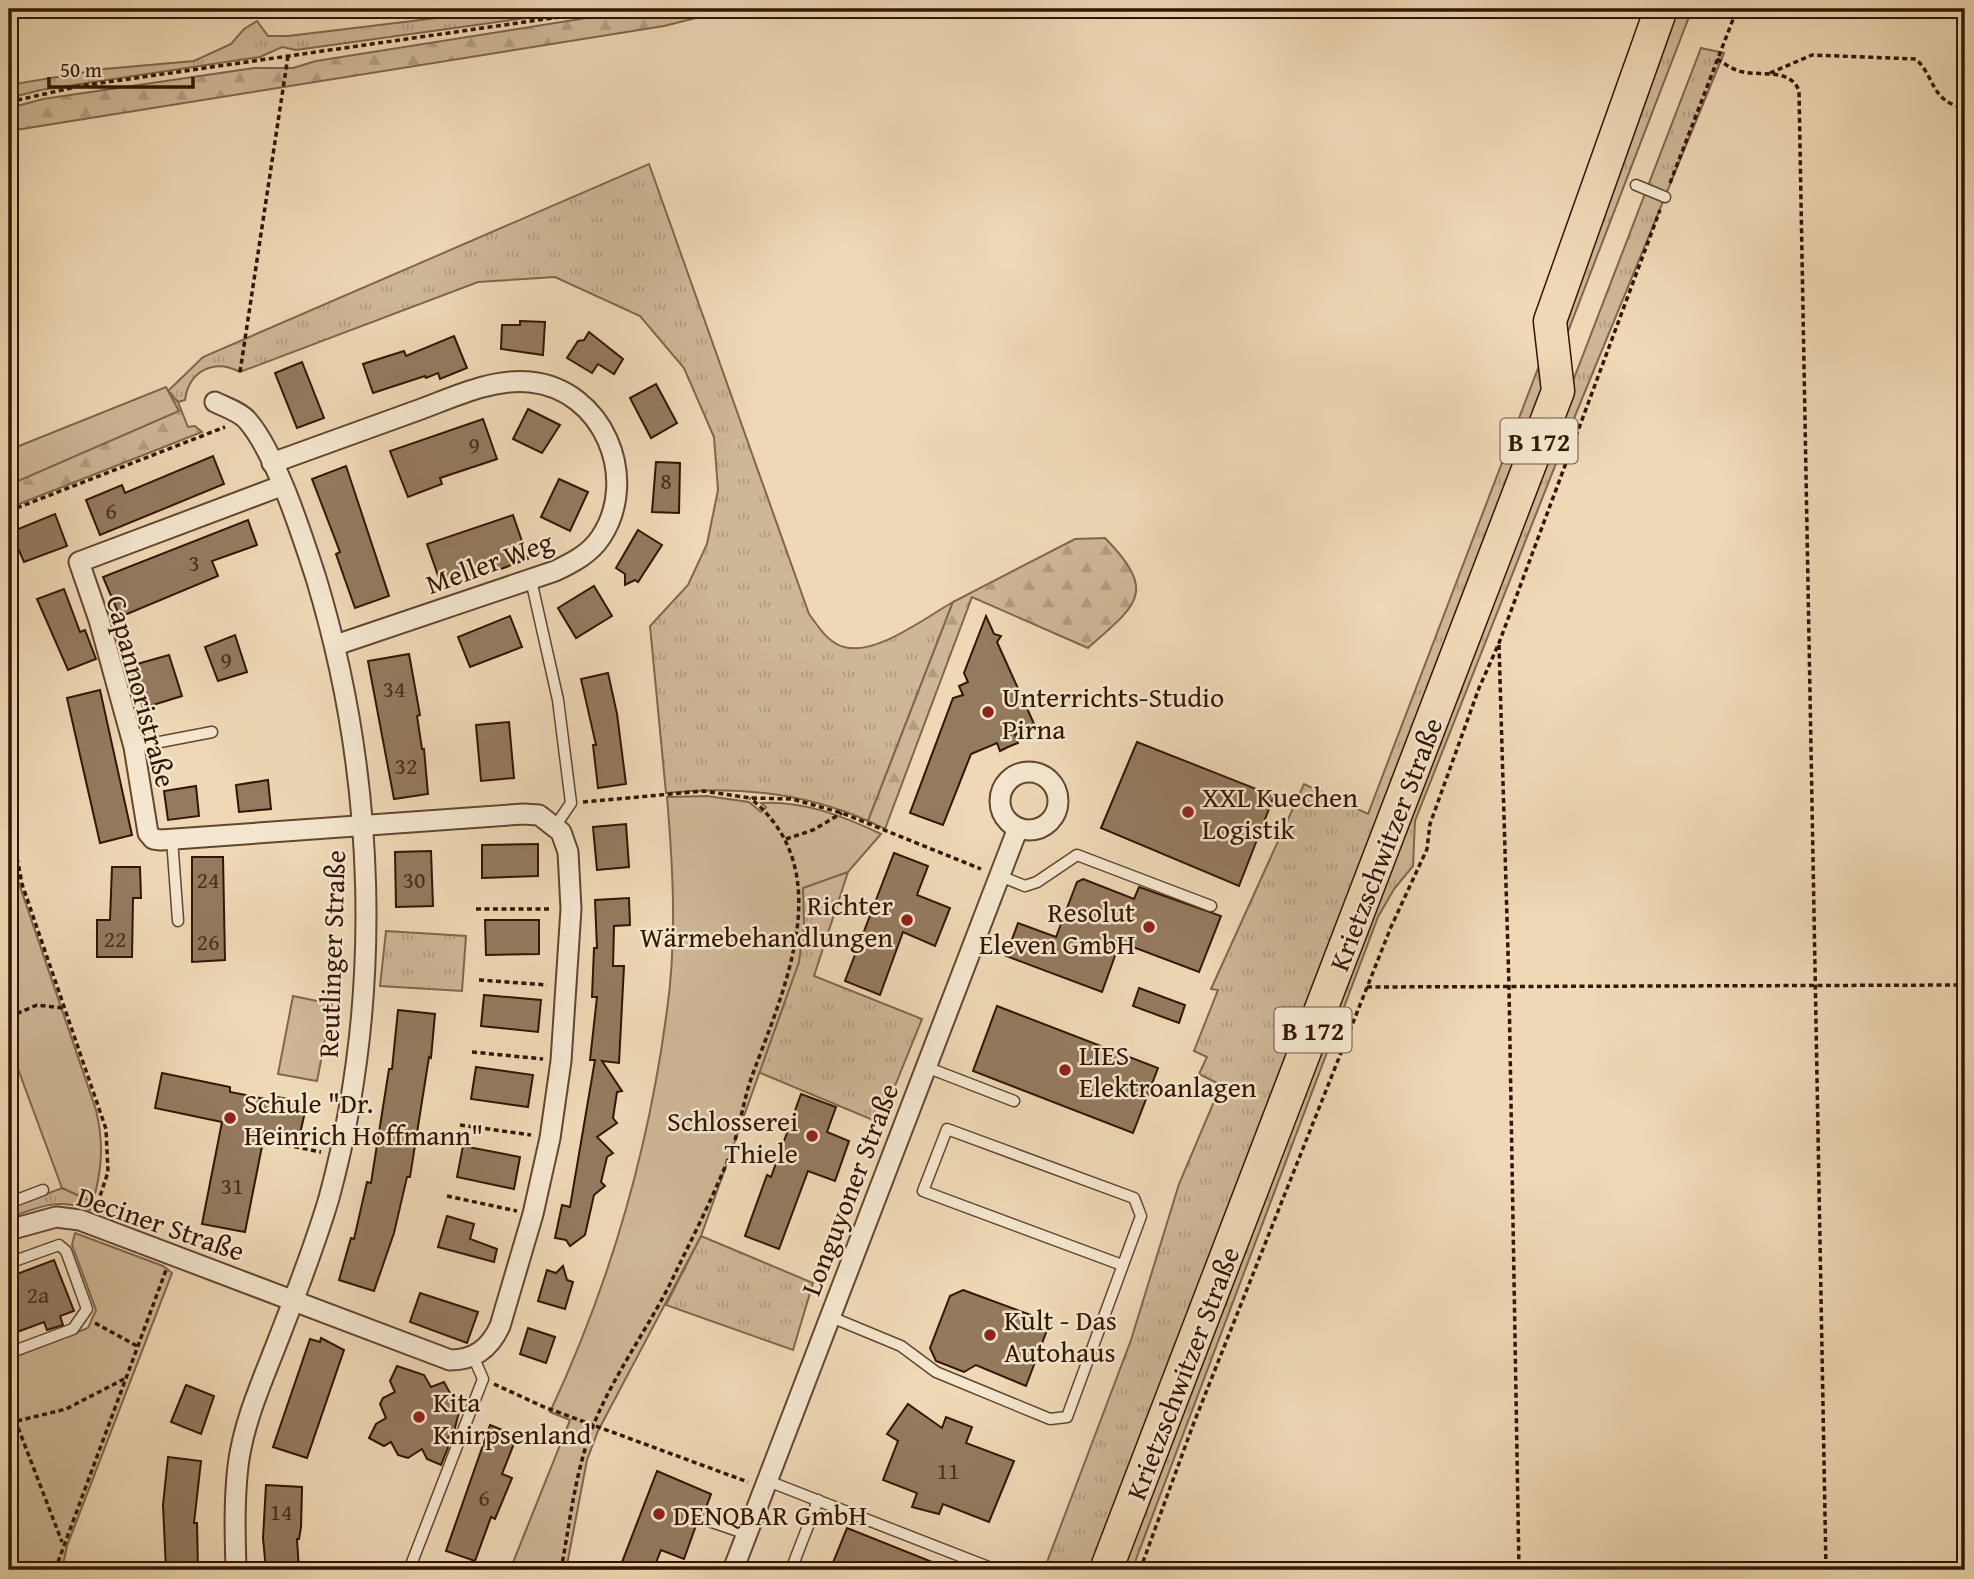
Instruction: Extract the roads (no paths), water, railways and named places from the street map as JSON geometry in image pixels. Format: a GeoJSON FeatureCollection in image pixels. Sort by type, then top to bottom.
{"type":"FeatureCollection","features":[{"type":"Feature","properties":{"kind":"main road","name":"Krietzschwitzer Straße"},"geometry":{"type":"LineString","coordinates":[[1106,1570],[1558,391],[1550,321],[1661,9]]}},
{"type":"Feature","properties":{"kind":"street","name":"Meller Weg"},"geometry":{"type":"LineString","coordinates":[[272,463],[495,384],[533,382],[552,387],[586,408],[599,422],[615,458],[618,482],[615,504],[600,538],[573,563],[531,580],[336,645]]}},
{"type":"Feature","properties":{"kind":"street","name":"Reutlinger Straße"},"geometry":{"type":"LineString","coordinates":[[215,401],[246,418],[272,463],[309,556],[336,645],[353,733],[363,826],[366,922],[362,1006],[353,1090],[328,1200],[294,1300],[251,1409],[238,1464],[234,1518],[236,1570]]}},
{"type":"Feature","properties":{"kind":"street","name":"Capannoristraße"},"geometry":{"type":"LineString","coordinates":[[172,839],[153,839],[148,833],[134,747],[99,620],[79,562],[281,486]]}},
{"type":"Feature","properties":{"kind":"street"},"geometry":{"type":"LineString","coordinates":[[172,839],[523,814],[540,815],[556,825],[568,852],[571,909],[561,1061],[550,1138],[533,1214],[497,1333],[484,1350],[473,1356]]}},
{"type":"Feature","properties":{"kind":"street","name":"Longuyoner Straße"},"geometry":{"type":"LineString","coordinates":[[733,1570],[1018,828]]}},
{"type":"Feature","properties":{"kind":"street","name":"Deciner Straße"},"geometry":{"type":"LineString","coordinates":[[9,1230],[56,1217],[91,1224],[450,1360],[473,1356]]}},
{"type":"Feature","properties":{"kind":"lane"},"geometry":{"type":"LineString","coordinates":[[1636,185],[1665,197]]}},
{"type":"Feature","properties":{"kind":"lane"},"geometry":{"type":"LineString","coordinates":[[531,580],[558,700],[571,803],[556,825]]}},
{"type":"Feature","properties":{"kind":"lane"},"geometry":{"type":"LineString","coordinates":[[134,747],[212,732]]}},
{"type":"Feature","properties":{"kind":"lane"},"geometry":{"type":"LineString","coordinates":[[172,839],[178,920]]}},
{"type":"Feature","properties":{"kind":"lane"},"geometry":{"type":"LineString","coordinates":[[1000,876],[1025,886],[1037,882],[1077,855],[1211,906]]}},
{"type":"Feature","properties":{"kind":"lane"},"geometry":{"type":"LineString","coordinates":[[926,1067],[1014,1101]]}},
{"type":"Feature","properties":{"kind":"lane"},"geometry":{"type":"LineString","coordinates":[[831,1317],[901,1346],[936,1372],[1059,1420],[1067,1417],[1140,1216],[1134,1198],[947,1129],[923,1191],[1122,1265]]}},
{"type":"Feature","properties":{"kind":"lane"},"geometry":{"type":"LineString","coordinates":[[9,1203],[43,1190]]}},
{"type":"Feature","properties":{"kind":"lane"},"geometry":{"type":"LineString","coordinates":[[9,1263],[59,1245],[66,1251],[87,1309],[84,1317],[73,1329],[9,1353]]}},
{"type":"Feature","properties":{"kind":"lane"},"geometry":{"type":"LineString","coordinates":[[410,1570],[483,1379],[473,1356]]}},
{"type":"Feature","properties":{"kind":"lane"},"geometry":{"type":"LineString","coordinates":[[766,1485],[818,1500],[996,1570]]}},
{"type":"Feature","properties":{"kind":"lane"},"geometry":{"type":"LineString","coordinates":[[791,1570],[818,1500]]}},
{"type":"Feature","properties":{"kind":"lane"},"geometry":{"type":"LineString","coordinates":[[706,1520],[747,1534]]}},
{"type":"Feature","properties":{"kind":"place","name":"Unterrichts-Studio Pirna"},"geometry":{"type":"Point","coordinates":[988,712]}},
{"type":"Feature","properties":{"kind":"place","name":"XXL Kuechen Logistik"},"geometry":{"type":"Point","coordinates":[1188,812]}},
{"type":"Feature","properties":{"kind":"place","name":"Richter Wärmebehandlungen"},"geometry":{"type":"Point","coordinates":[907,920]}},
{"type":"Feature","properties":{"kind":"place","name":"Resolut Eleven GmbH"},"geometry":{"type":"Point","coordinates":[1149,927]}},
{"type":"Feature","properties":{"kind":"place","name":"LIES Elektroanlagen"},"geometry":{"type":"Point","coordinates":[1065,1070]}},
{"type":"Feature","properties":{"kind":"place","name":"Schule \"Dr. Heinrich Hoffmann\""},"geometry":{"type":"Point","coordinates":[230,1118]}},
{"type":"Feature","properties":{"kind":"place","name":"Schlosserei Thiele"},"geometry":{"type":"Point","coordinates":[812,1136]}},
{"type":"Feature","properties":{"kind":"place","name":"Kult - Das Autohaus"},"geometry":{"type":"Point","coordinates":[990,1335]}},
{"type":"Feature","properties":{"kind":"place","name":"Kita Knirpsenland"},"geometry":{"type":"Point","coordinates":[419,1417]}},
{"type":"Feature","properties":{"kind":"place","name":"DENQBAR GmbH"},"geometry":{"type":"Point","coordinates":[659,1514]}}]}
